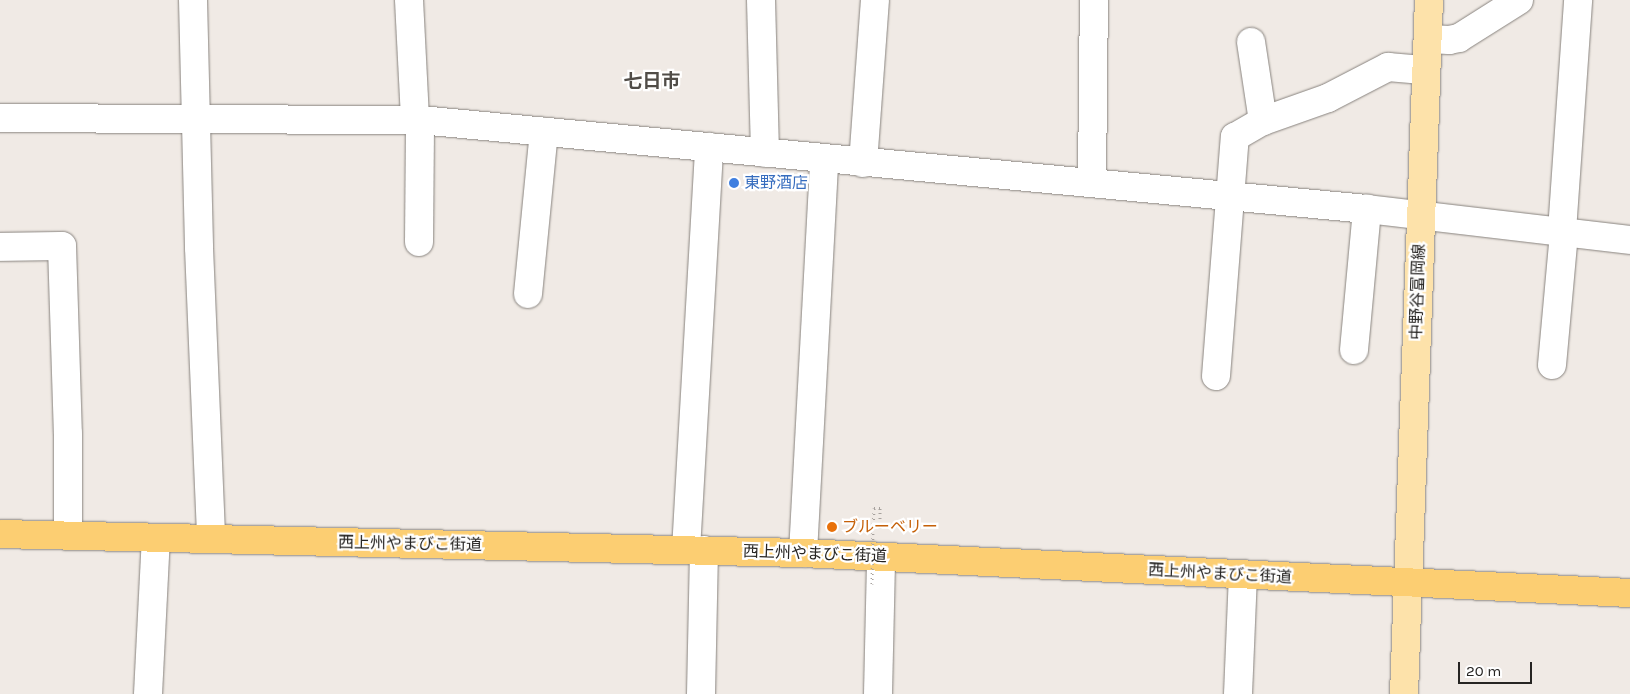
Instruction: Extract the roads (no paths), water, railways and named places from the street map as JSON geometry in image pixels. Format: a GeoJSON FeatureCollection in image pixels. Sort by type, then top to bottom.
{"type":"FeatureCollection","features":[{"type":"Feature","properties":{"kind":"highway","name":"西上州やまびこ街道"},"geometry":{"type":"LineString","coordinates":[[0,534],[803,552],[881,547],[1243,575],[1630,593]]}},
{"type":"Feature","properties":{"kind":"main road","name":"中野谷富岡線"},"geometry":{"type":"LineString","coordinates":[[1404,694],[1429,0]]}},
{"type":"Feature","properties":{"kind":"street"},"geometry":{"type":"LineString","coordinates":[[193,0],[199,248],[211,539]]}},
{"type":"Feature","properties":{"kind":"street"},"geometry":{"type":"LineString","coordinates":[[409,0],[417,119],[419,242]]}},
{"type":"Feature","properties":{"kind":"street"},"geometry":{"type":"LineString","coordinates":[[762,0],[765,153]]}},
{"type":"Feature","properties":{"kind":"street"},"geometry":{"type":"LineString","coordinates":[[863,163],[875,0]]}},
{"type":"Feature","properties":{"kind":"street"},"geometry":{"type":"LineString","coordinates":[[1092,182],[1094,0]]}},
{"type":"Feature","properties":{"kind":"street"},"geometry":{"type":"LineString","coordinates":[[1428,39],[1449,40],[1459,38],[1519,0]]}},
{"type":"Feature","properties":{"kind":"street"},"geometry":{"type":"LineString","coordinates":[[1552,365],[1578,0]]}},
{"type":"Feature","properties":{"kind":"street"},"geometry":{"type":"LineString","coordinates":[[1251,42],[1263,121]]}},
{"type":"Feature","properties":{"kind":"street"},"geometry":{"type":"LineString","coordinates":[[1216,376],[1235,137],[1263,121],[1328,98],[1388,67],[1426,70]]}},
{"type":"Feature","properties":{"kind":"street"},"geometry":{"type":"LineString","coordinates":[[0,118],[417,119],[863,163],[1092,182],[1420,214],[1630,240]]}},
{"type":"Feature","properties":{"kind":"street"},"geometry":{"type":"LineString","coordinates":[[528,294],[544,132]]}},
{"type":"Feature","properties":{"kind":"street"},"geometry":{"type":"LineString","coordinates":[[701,694],[695,550],[709,147]]}},
{"type":"Feature","properties":{"kind":"street"},"geometry":{"type":"LineString","coordinates":[[803,552],[824,159]]}},
{"type":"Feature","properties":{"kind":"street"},"geometry":{"type":"LineString","coordinates":[[1354,350],[1367,209]]}},
{"type":"Feature","properties":{"kind":"street"},"geometry":{"type":"LineString","coordinates":[[0,247],[62,246],[68,434],[68,536]]}},
{"type":"Feature","properties":{"kind":"street"},"geometry":{"type":"LineString","coordinates":[[148,694],[156,538]]}},
{"type":"Feature","properties":{"kind":"street"},"geometry":{"type":"LineString","coordinates":[[878,694],[881,547]]}},
{"type":"Feature","properties":{"kind":"street"},"geometry":{"type":"LineString","coordinates":[[1238,694],[1243,575]]}},
{"type":"Feature","properties":{"kind":"place","name":"東野酒店"},"geometry":{"type":"Point","coordinates":[734,183]}},
{"type":"Feature","properties":{"kind":"place","name":"ブルーベリー"},"geometry":{"type":"Point","coordinates":[832,527]}},
{"type":"Feature","properties":{"kind":"district","name":"七日市"},"geometry":{"type":"Point","coordinates":[652,82]}}]}
